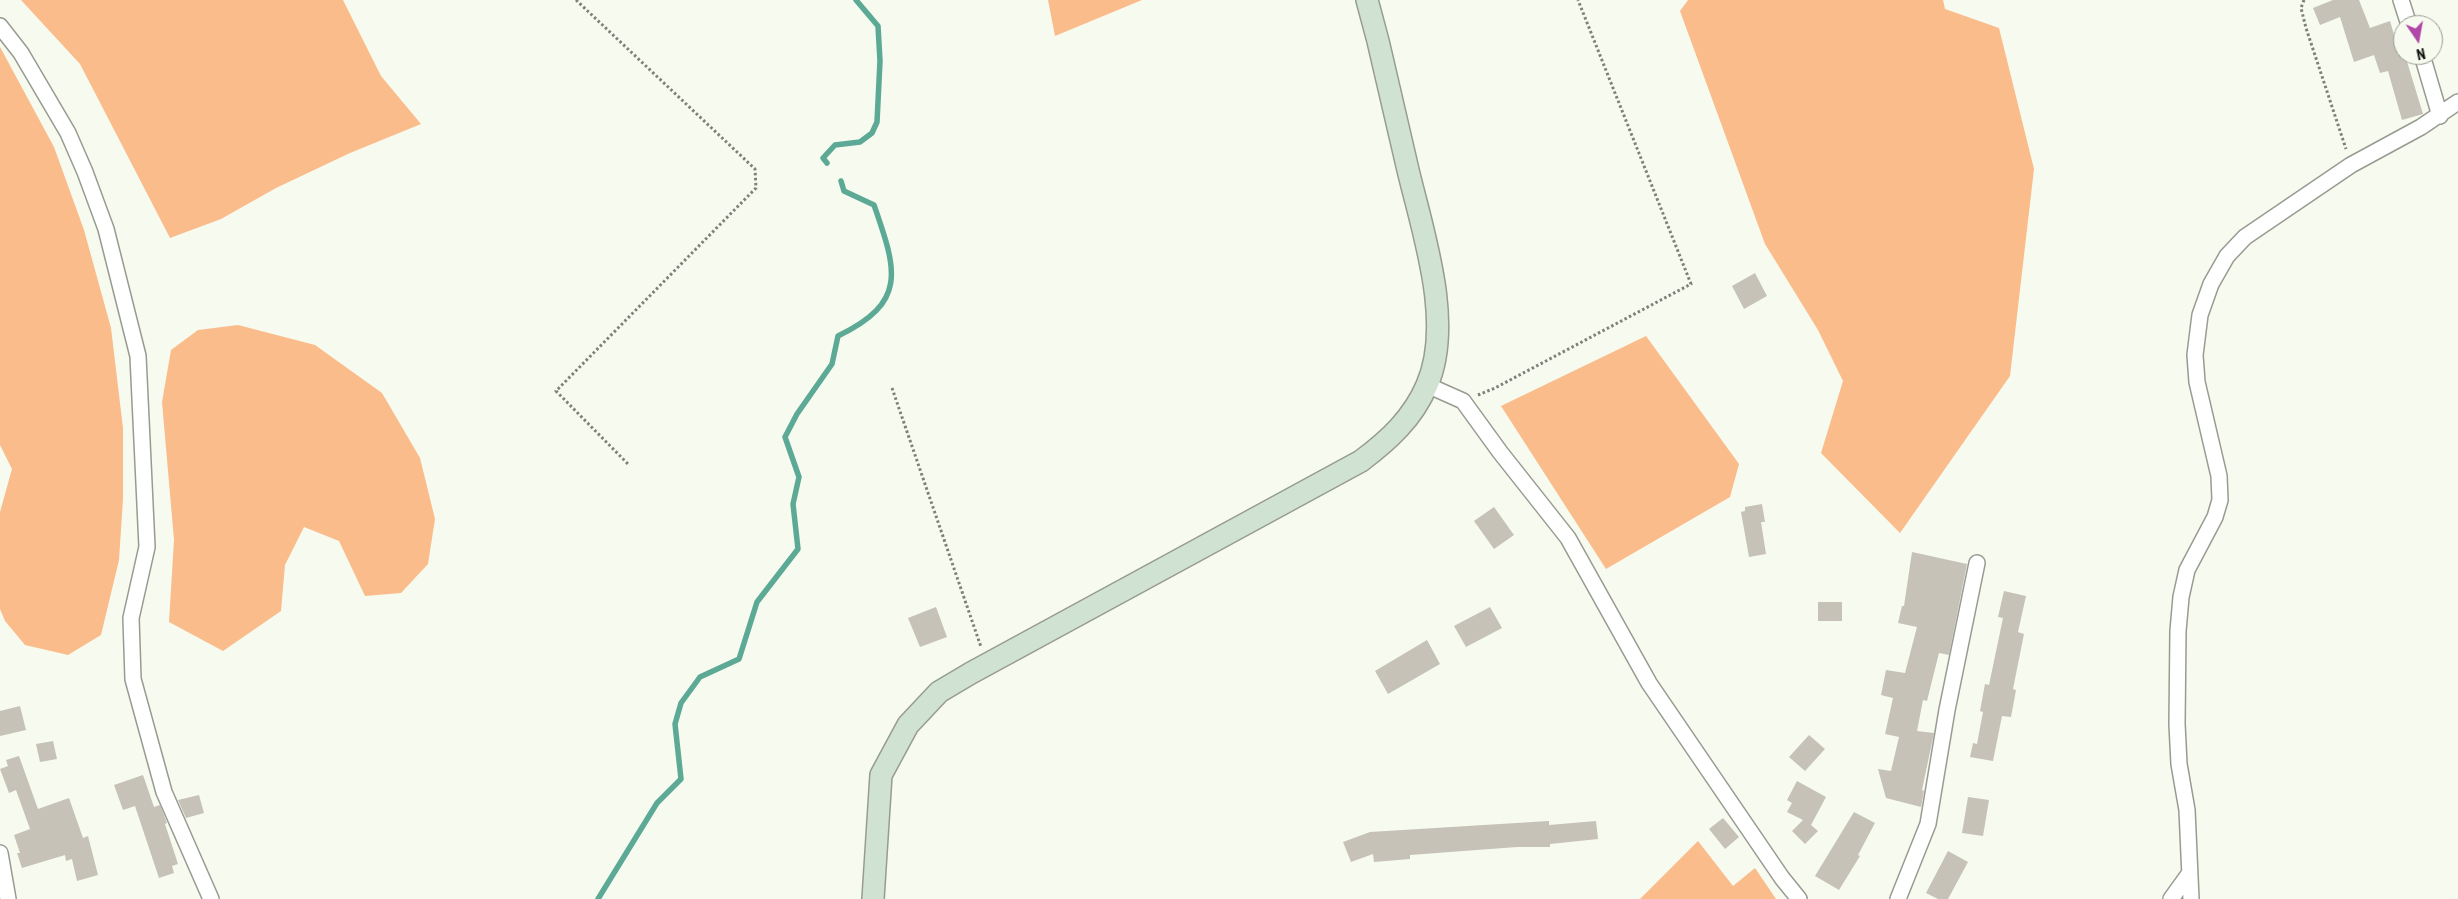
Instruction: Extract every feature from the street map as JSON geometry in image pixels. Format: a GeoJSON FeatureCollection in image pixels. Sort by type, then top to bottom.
{"type":"FeatureCollection","features":[{"type":"Feature","properties":{"kind":"street"},"geometry":{"type":"LineString","coordinates":[[873,899],[881,775],[908,725],[940,692],[987,664],[1361,462],[1400,429],[1428,385],[1436,353],[1436,300],[1378,41],[1367,0]]}},
{"type":"Feature","properties":{"kind":"street"},"geometry":{"type":"LineString","coordinates":[[2401,0],[2406,15]]}},
{"type":"Feature","properties":{"kind":"street"},"geometry":{"type":"LineString","coordinates":[[0,26],[21,53],[68,133],[85,172],[106,229],[138,356],[147,547],[131,618],[133,679],[164,792],[211,899]]}},
{"type":"Feature","properties":{"kind":"street"},"geometry":{"type":"LineString","coordinates":[[2425,65],[2440,116]]}},
{"type":"Feature","properties":{"kind":"street"},"geometry":{"type":"LineString","coordinates":[[2191,899],[2187,810],[2179,764],[2177,724],[2180,597],[2187,570],[2215,517],[2220,500],[2219,476],[2197,382],[2195,355],[2200,315],[2211,284],[2227,256],[2245,237],[2351,164],[2440,116],[2458,102]]}},
{"type":"Feature","properties":{"kind":"street"},"geometry":{"type":"LineString","coordinates":[[1428,385],[1463,401],[1500,452],[1568,538],[1649,683],[1782,878],[1799,899]]}},
{"type":"Feature","properties":{"kind":"street"},"geometry":{"type":"LineString","coordinates":[[1898,899],[1928,824],[1947,710],[1977,563]]}},
{"type":"Feature","properties":{"kind":"street"},"geometry":{"type":"LineString","coordinates":[[0,853],[8,899]]}},
{"type":"Feature","properties":{"kind":"street"},"geometry":{"type":"LineString","coordinates":[[2171,899],[2189,874]]}},
{"type":"Feature","properties":{"kind":"path"},"geometry":{"type":"LineString","coordinates":[[576,0],[755,170],[756,188],[556,391],[628,464]]}},
{"type":"Feature","properties":{"kind":"path"},"geometry":{"type":"LineString","coordinates":[[1463,401],[1495,388],[1691,284],[1578,0]]}},
{"type":"Feature","properties":{"kind":"path"},"geometry":{"type":"LineString","coordinates":[[2304,0],[2301,8],[2306,28],[2351,164]]}},
{"type":"Feature","properties":{"kind":"path"},"geometry":{"type":"LineString","coordinates":[[892,388],[987,664]]}},
{"type":"Feature","properties":{"kind":"shaded area"},"geometry":{"type":"Polygon","coordinates":[[[21,0],[343,0],[381,76],[421,124],[350,153],[276,188],[221,219],[170,238],[80,64],[21,0]]]}},
{"type":"Feature","properties":{"kind":"shaded area"},"geometry":{"type":"Polygon","coordinates":[[[1048,0],[1142,0],[1055,36],[1048,0]]]}},
{"type":"Feature","properties":{"kind":"shaded area"},"geometry":{"type":"Polygon","coordinates":[[[1688,0],[1943,0],[1945,9],[1999,28],[2034,169],[2010,376],[1900,533],[1821,453],[1843,381],[1818,330],[1765,244],[1680,11],[1688,0]]]}},
{"type":"Feature","properties":{"kind":"shaded area"},"geometry":{"type":"Polygon","coordinates":[[[0,47],[54,147],[84,230],[111,328],[123,428],[123,499],[119,560],[101,635],[68,655],[25,645],[5,621],[0,609],[0,512],[12,469],[0,445],[0,47]]]}},
{"type":"Feature","properties":{"kind":"shaded area"},"geometry":{"type":"Polygon","coordinates":[[[238,325],[315,345],[382,393],[420,458],[435,519],[428,564],[401,593],[365,596],[339,541],[304,527],[285,565],[281,611],[223,651],[169,622],[174,540],[162,402],[171,350],[198,330],[238,325]]]}},
{"type":"Feature","properties":{"kind":"shaded area"},"geometry":{"type":"Polygon","coordinates":[[[1646,336],[1739,464],[1730,497],[1606,569],[1501,406],[1646,336]]]}},
{"type":"Feature","properties":{"kind":"shaded area"},"geometry":{"type":"Polygon","coordinates":[[[1698,841],[1733,886],[1755,868],[1776,899],[1640,899],[1698,841]]]}},
{"type":"Feature","properties":{"kind":"building"},"geometry":{"type":"Polygon","coordinates":[[[2333,0],[2359,0],[2370,28],[2390,21],[2393,31],[2393,65],[2408,65],[2423,114],[2402,120],[2388,71],[2380,73],[2374,55],[2354,62],[2340,17],[2320,25],[2313,8],[2333,0]]]}},
{"type":"Feature","properties":{"kind":"building"},"geometry":{"type":"Polygon","coordinates":[[[1755,273],[1767,296],[1744,309],[1732,286],[1755,273]]]}},
{"type":"Feature","properties":{"kind":"building"},"geometry":{"type":"Polygon","coordinates":[[[1762,504],[1765,522],[1761,522],[1766,554],[1749,557],[1741,512],[1745,511],[1745,507],[1762,504]]]}},
{"type":"Feature","properties":{"kind":"building"},"geometry":{"type":"Polygon","coordinates":[[[1494,507],[1514,535],[1494,549],[1474,521],[1494,507]]]}},
{"type":"Feature","properties":{"kind":"building"},"geometry":{"type":"Polygon","coordinates":[[[1912,552],[1967,564],[1949,655],[1939,653],[1927,701],[1923,700],[1917,731],[1934,733],[1922,790],[1924,791],[1921,807],[1886,798],[1878,769],[1891,771],[1899,737],[1885,734],[1893,698],[1881,695],[1886,670],[1905,673],[1917,627],[1898,623],[1902,606],[1904,606],[1912,552]]]}},
{"type":"Feature","properties":{"kind":"building"},"geometry":{"type":"Polygon","coordinates":[[[2004,591],[2026,596],[2018,632],[2024,634],[2013,689],[2016,690],[2011,717],[2002,716],[1993,761],[1970,757],[1973,743],[1977,744],[1983,712],[1980,711],[1985,684],[1989,685],[2003,618],[1998,617],[2004,591]]]}},
{"type":"Feature","properties":{"kind":"building"},"geometry":{"type":"Polygon","coordinates":[[[1818,602],[1842,602],[1842,621],[1818,621],[1818,602]]]}},
{"type":"Feature","properties":{"kind":"building"},"geometry":{"type":"Polygon","coordinates":[[[936,607],[947,637],[920,647],[908,618],[936,607]]]}},
{"type":"Feature","properties":{"kind":"building"},"geometry":{"type":"Polygon","coordinates":[[[1490,607],[1502,628],[1466,647],[1454,626],[1490,607]]]}},
{"type":"Feature","properties":{"kind":"building"},"geometry":{"type":"Polygon","coordinates":[[[1427,640],[1440,664],[1388,694],[1375,671],[1427,640]]]}},
{"type":"Feature","properties":{"kind":"building"},"geometry":{"type":"Polygon","coordinates":[[[20,706],[26,730],[0,736],[0,711],[20,706]]]}},
{"type":"Feature","properties":{"kind":"building"},"geometry":{"type":"Polygon","coordinates":[[[1809,735],[1825,749],[1805,771],[1789,757],[1809,735]]]}},
{"type":"Feature","properties":{"kind":"building"},"geometry":{"type":"Polygon","coordinates":[[[53,741],[57,759],[40,762],[36,744],[53,741]]]}},
{"type":"Feature","properties":{"kind":"building"},"geometry":{"type":"Polygon","coordinates":[[[19,756],[38,809],[69,798],[83,838],[88,836],[98,875],[77,881],[72,859],[66,861],[65,855],[22,868],[17,853],[20,853],[14,835],[30,829],[16,790],[9,793],[0,769],[8,766],[6,760],[19,756]]]}},
{"type":"Feature","properties":{"kind":"building"},"geometry":{"type":"Polygon","coordinates":[[[143,775],[154,807],[160,805],[178,864],[172,866],[174,873],[159,878],[135,806],[123,810],[114,785],[143,775]]]}},
{"type":"Feature","properties":{"kind":"building"},"geometry":{"type":"Polygon","coordinates":[[[1797,781],[1826,797],[1811,825],[1818,831],[1805,844],[1792,831],[1803,820],[1787,812],[1792,803],[1787,800],[1797,781]]]}},
{"type":"Feature","properties":{"kind":"building"},"geometry":{"type":"Polygon","coordinates":[[[199,795],[204,813],[186,818],[178,800],[199,795]]]}},
{"type":"Feature","properties":{"kind":"building"},"geometry":{"type":"Polygon","coordinates":[[[1968,797],[1989,800],[1983,836],[1962,833],[1968,797]]]}},
{"type":"Feature","properties":{"kind":"building"},"geometry":{"type":"Polygon","coordinates":[[[1854,812],[1875,823],[1858,855],[1860,856],[1839,890],[1815,876],[1854,812]]]}},
{"type":"Feature","properties":{"kind":"building"},"geometry":{"type":"Polygon","coordinates":[[[1723,818],[1739,837],[1725,849],[1709,829],[1723,818]]]}},
{"type":"Feature","properties":{"kind":"building"},"geometry":{"type":"Polygon","coordinates":[[[1549,821],[1549,825],[1596,821],[1598,839],[1550,844],[1550,847],[1517,847],[1410,855],[1410,859],[1374,862],[1373,854],[1351,862],[1343,842],[1370,832],[1549,821]]]}},
{"type":"Feature","properties":{"kind":"building"},"geometry":{"type":"Polygon","coordinates":[[[1948,851],[1968,862],[1948,899],[1938,899],[1926,893],[1948,851]]]}},
{"type":"Feature","properties":{"kind":"waterway"},"geometry":{"type":"LineString","coordinates":[[827,163],[823,158],[835,145],[860,142],[872,133],[877,122],[880,61],[878,26],[856,0]]}},
{"type":"Feature","properties":{"kind":"waterway"},"geometry":{"type":"LineString","coordinates":[[598,899],[657,803],[681,779],[675,724],[681,703],[700,677],[739,659],[757,602],[798,549],[793,504],[799,477],[785,437],[797,414],[832,364],[838,336],[861,323],[877,310],[886,296],[891,282],[888,248],[874,205],[844,191],[841,181]]}}]}
